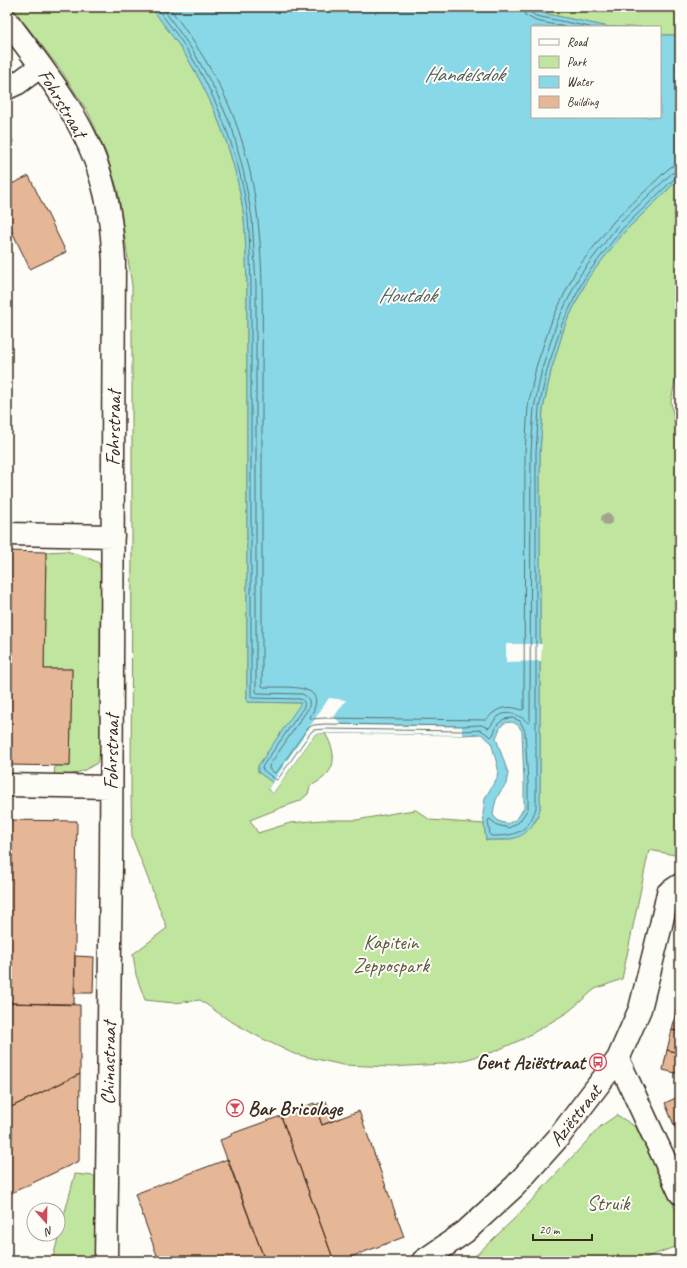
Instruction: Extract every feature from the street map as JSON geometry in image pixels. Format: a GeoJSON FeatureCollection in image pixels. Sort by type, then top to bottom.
{"type":"FeatureCollection","features":[{"type":"Feature","properties":{"kind":"street","name":"Fohrstraat"},"geometry":{"type":"LineString","coordinates":[[7,20],[55,84],[75,116],[91,150],[103,184],[110,220],[114,260],[110,787],[111,865]]}},
{"type":"Feature","properties":{"kind":"street"},"geometry":{"type":"LineString","coordinates":[[7,88],[18,83],[41,66]]}},
{"type":"Feature","properties":{"kind":"street"},"geometry":{"type":"LineString","coordinates":[[7,534],[113,536]]}},
{"type":"Feature","properties":{"kind":"street"},"geometry":{"type":"LineString","coordinates":[[7,785],[110,787]]}},
{"type":"Feature","properties":{"kind":"street","name":"Chinastraat"},"geometry":{"type":"LineString","coordinates":[[106,1261],[111,865]]}},
{"type":"Feature","properties":{"kind":"street","name":"Aziëstraat"},"geometry":{"type":"LineString","coordinates":[[423,1261],[465,1232],[515,1186],[558,1138],[618,1059],[640,1009],[668,893],[680,885]]}},
{"type":"Feature","properties":{"kind":"street"},"geometry":{"type":"LineString","coordinates":[[618,1059],[680,1194]]}},
{"type":"Feature","properties":{"kind":"green space","name":"Kapitein Zeppospark"},"geometry":{"type":"Polygon","coordinates":[[[12,7],[151,7],[188,59],[217,116],[231,156],[241,197],[246,243],[247,702],[302,703],[258,766],[258,772],[273,783],[273,793],[315,734],[325,733],[332,750],[333,757],[330,770],[319,781],[310,786],[308,794],[300,801],[250,820],[258,833],[290,823],[322,820],[357,820],[416,810],[430,820],[484,824],[486,840],[505,840],[517,837],[536,821],[540,809],[540,452],[543,409],[551,371],[565,325],[588,278],[625,231],[679,179],[680,180],[680,365],[676,376],[671,402],[680,454],[680,856],[649,850],[622,979],[595,989],[568,1012],[523,1039],[493,1052],[442,1064],[392,1067],[343,1065],[294,1054],[227,1019],[200,1000],[174,1003],[145,1000],[136,975],[133,954],[167,928],[132,837],[132,286],[118,191],[106,153],[88,112],[60,69],[12,7]]]}},
{"type":"Feature","properties":{"kind":"green space"},"geometry":{"type":"Polygon","coordinates":[[[529,7],[680,7],[680,35],[661,35],[661,26],[604,26],[538,12],[529,7]]]}},
{"type":"Feature","properties":{"kind":"green space"},"geometry":{"type":"Polygon","coordinates":[[[66,551],[84,556],[99,563],[103,581],[100,625],[101,749],[97,763],[72,774],[54,775],[55,766],[70,766],[72,669],[44,669],[46,552],[66,551]]]}},
{"type":"Feature","properties":{"kind":"green space","name":"Struik"},"geometry":{"type":"Polygon","coordinates":[[[617,1115],[636,1127],[680,1218],[680,1245],[637,1261],[470,1261],[516,1217],[601,1126],[617,1115]]]}},
{"type":"Feature","properties":{"kind":"green space"},"geometry":{"type":"Polygon","coordinates":[[[75,1174],[95,1176],[95,1261],[52,1261],[57,1242],[66,1242],[66,1208],[75,1174]]]}},
{"type":"Feature","properties":{"kind":"water","name":"Houtdok"},"geometry":{"type":"Polygon","coordinates":[[[151,7],[529,7],[538,12],[604,26],[531,26],[531,118],[661,118],[661,35],[680,35],[680,180],[679,179],[625,231],[588,278],[565,325],[551,371],[543,409],[540,452],[540,809],[531,827],[520,836],[505,840],[486,840],[483,814],[485,798],[497,778],[498,768],[491,742],[481,734],[315,734],[273,793],[268,789],[273,783],[258,772],[258,766],[301,703],[247,702],[247,285],[244,218],[241,197],[231,156],[217,116],[188,59],[151,7]],[[512,722],[504,723],[496,738],[508,773],[506,784],[496,800],[493,815],[498,821],[507,824],[517,819],[524,808],[522,731],[518,725],[512,722]]]}},
{"type":"Feature","properties":{"kind":"pier"},"geometry":{"type":"Polygon","coordinates":[[[506,644],[542,644],[541,661],[506,662],[506,644]]]}},
{"type":"Feature","properties":{"kind":"pier"},"geometry":{"type":"Polygon","coordinates":[[[329,698],[346,700],[334,717],[343,725],[462,726],[462,735],[315,734],[273,793],[268,789],[329,698]]]}},
{"type":"Feature","properties":{"kind":"building"},"geometry":{"type":"Polygon","coordinates":[[[7,130],[13,142],[7,145],[7,130]]]}},
{"type":"Feature","properties":{"kind":"building"},"geometry":{"type":"Polygon","coordinates":[[[29,176],[66,252],[30,269],[7,221],[7,186],[29,176]]]}},
{"type":"Feature","properties":{"kind":"building"},"geometry":{"type":"Polygon","coordinates":[[[7,551],[46,552],[44,669],[72,669],[70,766],[7,765],[7,551]]]}},
{"type":"Feature","properties":{"kind":"building"},"geometry":{"type":"Polygon","coordinates":[[[7,820],[77,821],[74,1004],[7,1003],[7,820]]]}},
{"type":"Feature","properties":{"kind":"building"},"geometry":{"type":"Polygon","coordinates":[[[75,956],[94,957],[93,993],[75,993],[75,956]]]}},
{"type":"Feature","properties":{"kind":"building"},"geometry":{"type":"Polygon","coordinates":[[[7,1003],[80,1005],[80,1074],[7,1109],[7,1003]]]}},
{"type":"Feature","properties":{"kind":"building"},"geometry":{"type":"Polygon","coordinates":[[[676,1010],[680,1011],[680,1032],[672,1030],[676,1010]]]}},
{"type":"Feature","properties":{"kind":"building"},"geometry":{"type":"Polygon","coordinates":[[[672,1030],[680,1032],[680,1053],[667,1050],[672,1030]]]}},
{"type":"Feature","properties":{"kind":"building"},"geometry":{"type":"Polygon","coordinates":[[[667,1050],[680,1053],[680,1074],[663,1070],[667,1050]]]}},
{"type":"Feature","properties":{"kind":"building"},"geometry":{"type":"Polygon","coordinates":[[[80,1074],[79,1161],[7,1195],[7,1109],[80,1074]]]}},
{"type":"Feature","properties":{"kind":"building"},"geometry":{"type":"Polygon","coordinates":[[[680,1096],[680,1123],[674,1125],[665,1103],[680,1096]]]}},
{"type":"Feature","properties":{"kind":"building"},"geometry":{"type":"Polygon","coordinates":[[[326,1101],[333,1121],[322,1125],[315,1105],[326,1101]]]}},
{"type":"Feature","properties":{"kind":"building"},"geometry":{"type":"Polygon","coordinates":[[[314,1103],[322,1125],[359,1111],[404,1237],[340,1261],[334,1261],[281,1116],[314,1103]]]}},
{"type":"Feature","properties":{"kind":"building"},"geometry":{"type":"Polygon","coordinates":[[[281,1116],[334,1261],[265,1261],[220,1140],[231,1136],[231,1134],[281,1116]]]}},
{"type":"Feature","properties":{"kind":"building"},"geometry":{"type":"Polygon","coordinates":[[[680,1123],[680,1138],[674,1125],[680,1123]]]}},
{"type":"Feature","properties":{"kind":"building"},"geometry":{"type":"Polygon","coordinates":[[[228,1159],[265,1261],[159,1261],[135,1194],[228,1159]]]}},
{"type":"Feature","properties":{"kind":"railway"},"geometry":{"type":"LineString","coordinates":[[666,1261],[680,1256]]}},
{"type":"Feature","properties":{"kind":"place","name":"Gent Aziëstraat"},"geometry":{"type":"Point","coordinates":[598,1062]}},
{"type":"Feature","properties":{"kind":"place","name":"Bar Bricolage"},"geometry":{"type":"Point","coordinates":[235,1108]}},
{"type":"Feature","properties":{"kind":"water label","name":"Handelsdok"},"geometry":{"type":"Point","coordinates":[464,74]}}]}
